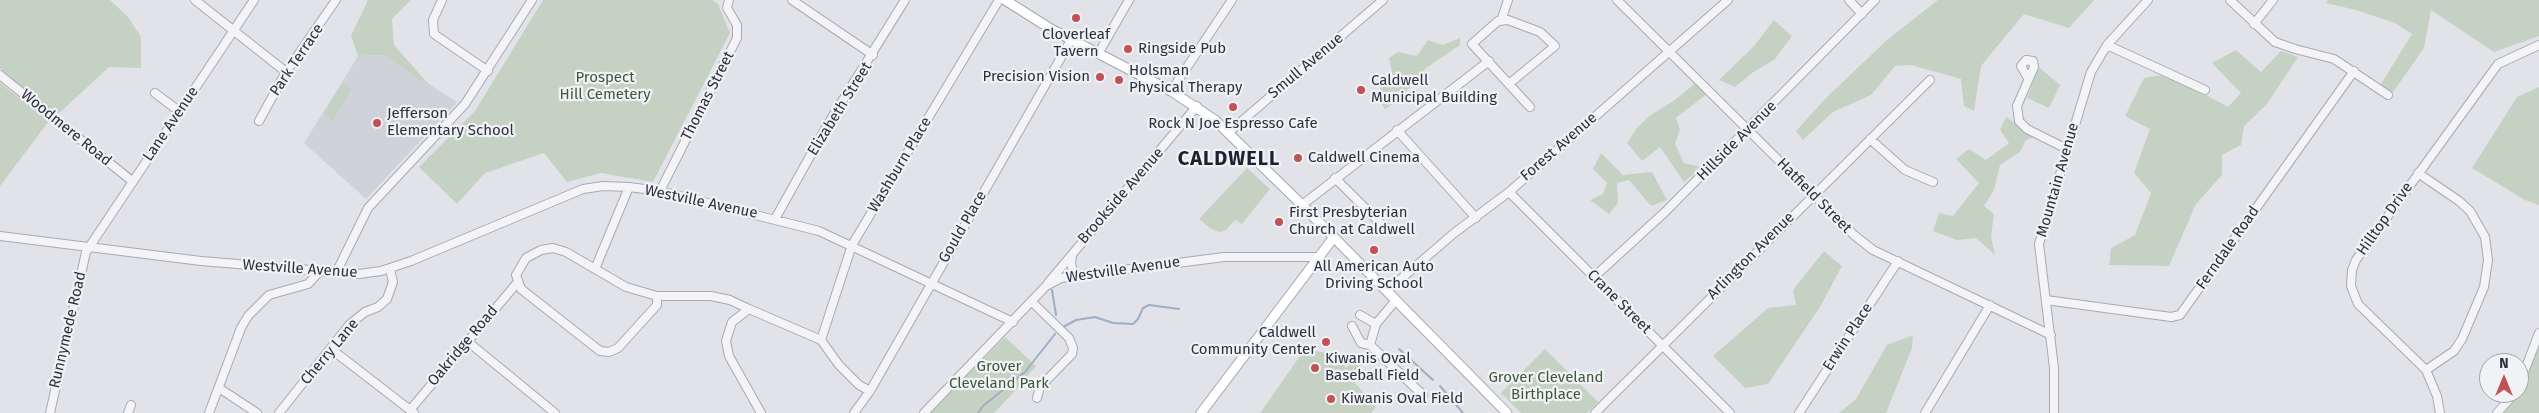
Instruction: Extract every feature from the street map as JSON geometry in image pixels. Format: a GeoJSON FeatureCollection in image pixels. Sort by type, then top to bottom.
{"type":"FeatureCollection","features":[{"type":"Feature","properties":{"kind":"main road"},"geometry":{"type":"LineString","coordinates":[[1010,1],[1071,40],[1197,106],[1229,132],[1507,413]]}},
{"type":"Feature","properties":{"kind":"main road"},"geometry":{"type":"LineString","coordinates":[[1201,413],[1334,237]]}},
{"type":"Feature","properties":{"kind":"street"},"geometry":{"type":"LineString","coordinates":[[195,0],[286,72]]}},
{"type":"Feature","properties":{"kind":"street","name":"Lane Avenue"},"geometry":{"type":"LineString","coordinates":[[89,248],[254,0]]}},
{"type":"Feature","properties":{"kind":"street","name":"Park Terrace"},"geometry":{"type":"LineString","coordinates":[[259,121],[286,72],[336,0]]}},
{"type":"Feature","properties":{"kind":"street"},"geometry":{"type":"LineString","coordinates":[[442,0],[433,20],[434,34],[488,71]]}},
{"type":"Feature","properties":{"kind":"street"},"geometry":{"type":"LineString","coordinates":[[336,273],[368,208],[465,104],[532,0]]}},
{"type":"Feature","properties":{"kind":"street","name":"Thomas Street"},"geometry":{"type":"LineString","coordinates":[[660,191],[737,38],[737,25],[727,8],[729,0]]}},
{"type":"Feature","properties":{"kind":"street"},"geometry":{"type":"LineString","coordinates":[[792,0],[873,55]]}},
{"type":"Feature","properties":{"kind":"street","name":"Elizabeth Street"},"geometry":{"type":"LineString","coordinates":[[775,218],[828,124],[873,55],[905,0]]}},
{"type":"Feature","properties":{"kind":"street","name":"Washburn Place"},"geometry":{"type":"LineString","coordinates":[[821,340],[852,245],[999,0]]}},
{"type":"Feature","properties":{"kind":"street"},"geometry":{"type":"LineString","coordinates":[[1098,54],[1129,0]]}},
{"type":"Feature","properties":{"kind":"street"},"geometry":{"type":"LineString","coordinates":[[1170,91],[1232,0]]}},
{"type":"Feature","properties":{"kind":"street","name":"Smull Avenue"},"geometry":{"type":"LineString","coordinates":[[1229,132],[1383,0]]}},
{"type":"Feature","properties":{"kind":"street"},"geometry":{"type":"LineString","coordinates":[[1501,21],[1508,0]]}},
{"type":"Feature","properties":{"kind":"street","name":"Hatfield Street"},"geometry":{"type":"LineString","coordinates":[[1617,0],[1813,195],[1854,235],[1873,250],[2051,335]]}},
{"type":"Feature","properties":{"kind":"street","name":"Forest Avenue"},"geometry":{"type":"LineString","coordinates":[[1387,291],[1453,234],[1509,192],[1728,0]]}},
{"type":"Feature","properties":{"kind":"street"},"geometry":{"type":"LineString","coordinates":[[1849,0],[1862,14]]}},
{"type":"Feature","properties":{"kind":"street","name":"Hillside Avenue"},"geometry":{"type":"LineString","coordinates":[[1594,277],[1665,212],[1875,0]]}},
{"type":"Feature","properties":{"kind":"street","name":"Mountain Avenue"},"geometry":{"type":"LineString","coordinates":[[2054,413],[2054,368],[2039,244],[2087,80],[2107,45],[2148,0]]}},
{"type":"Feature","properties":{"kind":"street"},"geometry":{"type":"LineString","coordinates":[[2230,0],[2254,24],[2280,44],[2334,59],[2388,95]]}},
{"type":"Feature","properties":{"kind":"street"},"geometry":{"type":"LineString","coordinates":[[2254,24],[2273,0]]}},
{"type":"Feature","properties":{"kind":"street"},"geometry":{"type":"LineString","coordinates":[[1510,83],[1555,46],[1540,32],[1508,20],[1501,21],[1472,44],[1510,83],[1530,108]]}},
{"type":"Feature","properties":{"kind":"street","name":"Gould Place"},"geometry":{"type":"LineString","coordinates":[[854,413],[870,392],[931,282],[1071,40]]}},
{"type":"Feature","properties":{"kind":"street"},"geometry":{"type":"LineString","coordinates":[[2107,45],[2205,90]]}},
{"type":"Feature","properties":{"kind":"street","name":"Hilltop Drive"},"geometry":{"type":"LineString","coordinates":[[2440,413],[2435,390],[2426,370],[2361,308],[2353,296],[2350,281],[2356,260],[2498,64],[2539,45]]}},
{"type":"Feature","properties":{"kind":"street"},"geometry":{"type":"LineString","coordinates":[[1302,205],[1489,61]]}},
{"type":"Feature","properties":{"kind":"street","name":"Ferndale Road"},"geometry":{"type":"LineString","coordinates":[[2046,300],[2171,317],[2180,315],[2354,71]]}},
{"type":"Feature","properties":{"kind":"street","name":"Woodmere Road"},"geometry":{"type":"LineString","coordinates":[[0,75],[132,181]]}},
{"type":"Feature","properties":{"kind":"street"},"geometry":{"type":"LineString","coordinates":[[2028,78],[2017,106],[2019,121],[2027,129],[2067,149]]}},
{"type":"Feature","properties":{"kind":"street","name":"Arlington Avenue"},"geometry":{"type":"LineString","coordinates":[[1595,413],[1930,80]]}},
{"type":"Feature","properties":{"kind":"street"},"geometry":{"type":"LineString","coordinates":[[155,93],[180,112]]}},
{"type":"Feature","properties":{"kind":"street","name":"Brookside Avenue"},"geometry":{"type":"LineString","coordinates":[[1046,286],[1197,106]]}},
{"type":"Feature","properties":{"kind":"street"},"geometry":{"type":"LineString","coordinates":[[1397,130],[1476,218]]}},
{"type":"Feature","properties":{"kind":"street"},"geometry":{"type":"LineString","coordinates":[[1870,139],[1905,170],[1933,182]]}},
{"type":"Feature","properties":{"kind":"street"},"geometry":{"type":"LineString","coordinates":[[2418,173],[2460,201],[2470,211],[2482,230],[2488,260],[2484,287],[2462,339],[2454,351],[2426,370]]}},
{"type":"Feature","properties":{"kind":"street"},"geometry":{"type":"LineString","coordinates":[[1335,178],[1382,225],[1391,230]]}},
{"type":"Feature","properties":{"kind":"street","name":"Westville Avenue"},"geometry":{"type":"LineString","coordinates":[[0,236],[89,248],[319,272],[359,274],[390,269],[578,191],[592,187],[629,187],[660,191],[775,218],[819,231],[1013,322],[1046,286],[1061,278],[1217,258],[1319,257]]}},
{"type":"Feature","properties":{"kind":"street"},"geometry":{"type":"LineString","coordinates":[[595,269],[629,187]]}},
{"type":"Feature","properties":{"kind":"street","name":"Crane Street"},"geometry":{"type":"LineString","coordinates":[[1509,192],[1730,413]]}},
{"type":"Feature","properties":{"kind":"street","name":"Runnymede Road"},"geometry":{"type":"LineString","coordinates":[[50,413],[69,321],[89,248]]}},
{"type":"Feature","properties":{"kind":"street"},"geometry":{"type":"LineString","coordinates":[[657,296],[657,305],[631,335],[618,348],[605,352],[595,350],[521,289],[517,283],[517,271],[526,258],[547,248],[566,252],[626,287],[657,296],[711,296],[730,300],[821,340],[839,365],[859,385],[870,392]]}},
{"type":"Feature","properties":{"kind":"street"},"geometry":{"type":"LineString","coordinates":[[1074,251],[1071,263],[1074,276]]}},
{"type":"Feature","properties":{"kind":"street","name":"Erwin Place"},"geometry":{"type":"LineString","coordinates":[[1798,413],[1898,261]]}},
{"type":"Feature","properties":{"kind":"street","name":"Cherry Lane"},"geometry":{"type":"LineString","coordinates":[[279,413],[353,320],[365,312],[378,307],[386,299],[393,282],[390,269]]}},
{"type":"Feature","properties":{"kind":"street"},"geometry":{"type":"LineString","coordinates":[[209,413],[241,328],[257,305],[268,295],[308,284],[319,272]]}},
{"type":"Feature","properties":{"kind":"street","name":"Oakridge Road"},"geometry":{"type":"LineString","coordinates":[[412,411],[517,283]]}},
{"type":"Feature","properties":{"kind":"street"},"geometry":{"type":"LineString","coordinates":[[1396,300],[1374,328],[1363,334],[1352,326],[1361,343],[1370,345],[1422,396]]}},
{"type":"Feature","properties":{"kind":"street"},"geometry":{"type":"LineString","coordinates":[[1032,302],[1069,338],[1073,348],[1072,354],[1040,388],[1036,398]]}},
{"type":"Feature","properties":{"kind":"street"},"geometry":{"type":"LineString","coordinates":[[1925,413],[1990,305]]}},
{"type":"Feature","properties":{"kind":"street"},"geometry":{"type":"LineString","coordinates":[[749,309],[732,322],[726,341],[729,356],[761,413]]}},
{"type":"Feature","properties":{"kind":"street"},"geometry":{"type":"LineString","coordinates":[[1360,315],[1374,328]]}},
{"type":"Feature","properties":{"kind":"street"},"geometry":{"type":"LineString","coordinates":[[924,413],[1013,322]]}},
{"type":"Feature","properties":{"kind":"street"},"geometry":{"type":"LineString","coordinates":[[1370,345],[1374,328]]}},
{"type":"Feature","properties":{"kind":"street"},"geometry":{"type":"LineString","coordinates":[[2529,359],[2539,333]]}},
{"type":"Feature","properties":{"kind":"street"},"geometry":{"type":"LineString","coordinates":[[468,341],[555,413]]}},
{"type":"Feature","properties":{"kind":"street"},"geometry":{"type":"LineString","coordinates":[[331,350],[412,411]]}},
{"type":"Feature","properties":{"kind":"street"},"geometry":{"type":"LineString","coordinates":[[219,388],[257,413]]}},
{"type":"Feature","properties":{"kind":"street"},"geometry":{"type":"LineString","coordinates":[[2497,413],[2506,403]]}},
{"type":"Feature","properties":{"kind":"shaded area","name":"Jefferson Elementary School"},"geometry":{"type":"Polygon","coordinates":[[[383,55],[457,102],[366,199],[304,143],[358,56],[383,55]]]}},
{"type":"Feature","properties":{"kind":"green space"},"geometry":{"type":"Polygon","coordinates":[[[0,0],[110,0],[128,17],[141,37],[141,68],[109,67],[57,115],[0,68],[0,0]]]}},
{"type":"Feature","properties":{"kind":"green space"},"geometry":{"type":"Polygon","coordinates":[[[368,0],[411,0],[392,19],[394,45],[431,87],[383,55],[358,56],[351,36],[368,0]]]}},
{"type":"Feature","properties":{"kind":"green space","name":"Prospect Hill Cemetery"},"geometry":{"type":"Polygon","coordinates":[[[543,0],[712,0],[718,4],[730,33],[653,182],[601,173],[567,182],[544,153],[485,173],[457,204],[419,167],[475,111],[543,0]]]}},
{"type":"Feature","properties":{"kind":"green space"},"geometry":{"type":"Polygon","coordinates":[[[1938,0],[2094,0],[2069,28],[2024,14],[1981,66],[1974,111],[1964,106],[1961,79],[1911,65],[1895,66],[1871,95],[1833,112],[1803,140],[1796,131],[1826,98],[1888,39],[1938,0]]]}},
{"type":"Feature","properties":{"kind":"green space"},"geometry":{"type":"Polygon","coordinates":[[[2328,0],[2539,0],[2539,36],[2494,52],[2431,10],[2424,48],[2393,92],[2381,84],[2412,34],[2395,23],[2356,10],[2326,3],[2328,0]]]}},
{"type":"Feature","properties":{"kind":"green space"},"geometry":{"type":"Polygon","coordinates":[[[1774,20],[1792,36],[1775,59],[1752,73],[1735,87],[1719,80],[1755,45],[1774,20]]]}},
{"type":"Feature","properties":{"kind":"green space"},"geometry":{"type":"Polygon","coordinates":[[[1460,38],[1460,45],[1426,68],[1399,100],[1385,109],[1378,99],[1382,82],[1392,72],[1389,58],[1398,52],[1417,56],[1428,40],[1443,45],[1460,38]]]}},
{"type":"Feature","properties":{"kind":"green space"},"geometry":{"type":"Polygon","coordinates":[[[2236,50],[2261,72],[2281,51],[2298,57],[2267,104],[2244,126],[2241,145],[2222,155],[2222,175],[2196,204],[2169,266],[2109,265],[2111,248],[2135,235],[2151,193],[2134,173],[2150,129],[2125,116],[2144,78],[2168,74],[2228,107],[2241,93],[2212,63],[2236,50]]]}},
{"type":"Feature","properties":{"kind":"green space"},"geometry":{"type":"Polygon","coordinates":[[[2039,67],[2060,85],[2049,108],[2027,98],[2039,67]]]}},
{"type":"Feature","properties":{"kind":"green space"},"geometry":{"type":"Polygon","coordinates":[[[1697,82],[1708,93],[1676,118],[1680,130],[1675,144],[1684,163],[1702,167],[1684,182],[1660,147],[1642,161],[1627,143],[1636,129],[1649,116],[1672,102],[1697,82]]]}},
{"type":"Feature","properties":{"kind":"green space"},"geometry":{"type":"Polygon","coordinates":[[[0,83],[49,121],[0,186],[0,83]]]}},
{"type":"Feature","properties":{"kind":"green space"},"geometry":{"type":"Polygon","coordinates":[[[342,84],[352,89],[332,122],[324,114],[342,84]]]}},
{"type":"Feature","properties":{"kind":"green space"},"geometry":{"type":"Polygon","coordinates":[[[2539,87],[2539,205],[2525,200],[2472,168],[2517,97],[2539,87]]]}},
{"type":"Feature","properties":{"kind":"green space"},"geometry":{"type":"Polygon","coordinates":[[[2006,117],[2035,137],[2026,140],[2020,152],[2000,165],[1994,190],[1984,206],[1994,214],[1991,236],[1995,255],[1976,238],[1957,240],[1933,231],[1939,213],[1953,216],[1979,183],[1956,159],[1969,149],[1986,160],[2009,143],[2000,130],[2006,117]]]}},
{"type":"Feature","properties":{"kind":"green space"},"geometry":{"type":"Polygon","coordinates":[[[1601,153],[1623,175],[1652,172],[1667,200],[1651,206],[1629,180],[1617,183],[1618,203],[1609,214],[1590,200],[1603,194],[1607,183],[1593,169],[1601,153]]]}},
{"type":"Feature","properties":{"kind":"green space"},"geometry":{"type":"Polygon","coordinates":[[[1247,168],[1270,189],[1242,224],[1235,220],[1226,230],[1219,232],[1210,228],[1199,219],[1247,168]]]}},
{"type":"Feature","properties":{"kind":"green space"},"geometry":{"type":"Polygon","coordinates":[[[1824,251],[1842,266],[1820,307],[1768,384],[1745,388],[1713,356],[1768,308],[1796,305],[1793,290],[1824,251]]]}},
{"type":"Feature","properties":{"kind":"green space"},"geometry":{"type":"Polygon","coordinates":[[[1913,335],[1912,348],[1886,413],[1839,413],[1856,399],[1887,345],[1913,335]]]}},
{"type":"Feature","properties":{"kind":"green space","name":"Grover Cleveland Park"},"geometry":{"type":"Polygon","coordinates":[[[1005,337],[1036,366],[994,413],[930,413],[1005,337]]]}},
{"type":"Feature","properties":{"kind":"green space"},"geometry":{"type":"Polygon","coordinates":[[[2539,345],[2539,413],[2504,413],[2511,403],[2529,403],[2529,371],[2539,345]]]}},
{"type":"Feature","properties":{"kind":"green space"},"geometry":{"type":"Polygon","coordinates":[[[1305,349],[1327,353],[1343,363],[1346,368],[1355,359],[1361,366],[1349,376],[1376,407],[1371,413],[1260,413],[1305,349]]]}},
{"type":"Feature","properties":{"kind":"green space","name":"Grover Cleveland Birthplace"},"geometry":{"type":"Polygon","coordinates":[[[1545,349],[1598,402],[1587,413],[1521,413],[1501,393],[1545,349]]]}},
{"type":"Feature","properties":{"kind":"waterway"},"geometry":{"type":"LineString","coordinates":[[1052,290],[1056,315]]}},
{"type":"Feature","properties":{"kind":"waterway"},"geometry":{"type":"LineString","coordinates":[[1065,326],[1076,320],[1095,317],[1113,323],[1133,324],[1138,319],[1143,308],[1149,305],[1179,309]]}},
{"type":"Feature","properties":{"kind":"waterway"},"geometry":{"type":"LineString","coordinates":[[978,413],[983,406],[1025,372],[1055,334]]}},
{"type":"Feature","properties":{"kind":"waterway"},"geometry":{"type":"LineString","coordinates":[[1399,349],[1433,380]]}},
{"type":"Feature","properties":{"kind":"waterway"},"geometry":{"type":"LineString","coordinates":[[1440,386],[1463,413]]}},
{"type":"Feature","properties":{"kind":"place","name":"Cloverleaf Tavern"},"geometry":{"type":"Point","coordinates":[1076,18]}},
{"type":"Feature","properties":{"kind":"place","name":"Ringside Pub"},"geometry":{"type":"Point","coordinates":[1128,49]}},
{"type":"Feature","properties":{"kind":"place","name":"Precision Vision"},"geometry":{"type":"Point","coordinates":[1100,77]}},
{"type":"Feature","properties":{"kind":"place","name":"Holsman Physical Therapy"},"geometry":{"type":"Point","coordinates":[1119,80]}},
{"type":"Feature","properties":{"kind":"place","name":"Caldwell Municipal Building"},"geometry":{"type":"Point","coordinates":[1361,90]}},
{"type":"Feature","properties":{"kind":"place","name":"Rock N Joe Espresso Cafe"},"geometry":{"type":"Point","coordinates":[1233,107]}},
{"type":"Feature","properties":{"kind":"place","name":"Jefferson Elementary School"},"geometry":{"type":"Point","coordinates":[377,123]}},
{"type":"Feature","properties":{"kind":"place","name":"Caldwell Cinema"},"geometry":{"type":"Point","coordinates":[1298,158]}},
{"type":"Feature","properties":{"kind":"place","name":"First Presbyterian Church at Caldwell"},"geometry":{"type":"Point","coordinates":[1279,222]}},
{"type":"Feature","properties":{"kind":"place","name":"All American Auto Driving School"},"geometry":{"type":"Point","coordinates":[1374,250]}},
{"type":"Feature","properties":{"kind":"place","name":"Caldwell Community Center"},"geometry":{"type":"Point","coordinates":[1326,342]}},
{"type":"Feature","properties":{"kind":"place","name":"Kiwanis Oval Baseball Field"},"geometry":{"type":"Point","coordinates":[1315,368]}},
{"type":"Feature","properties":{"kind":"place","name":"Kiwanis Oval Field"},"geometry":{"type":"Point","coordinates":[1331,399]}},
{"type":"Feature","properties":{"kind":"district","name":"CALDWELL"},"geometry":{"type":"Point","coordinates":[1229,159]}}]}
